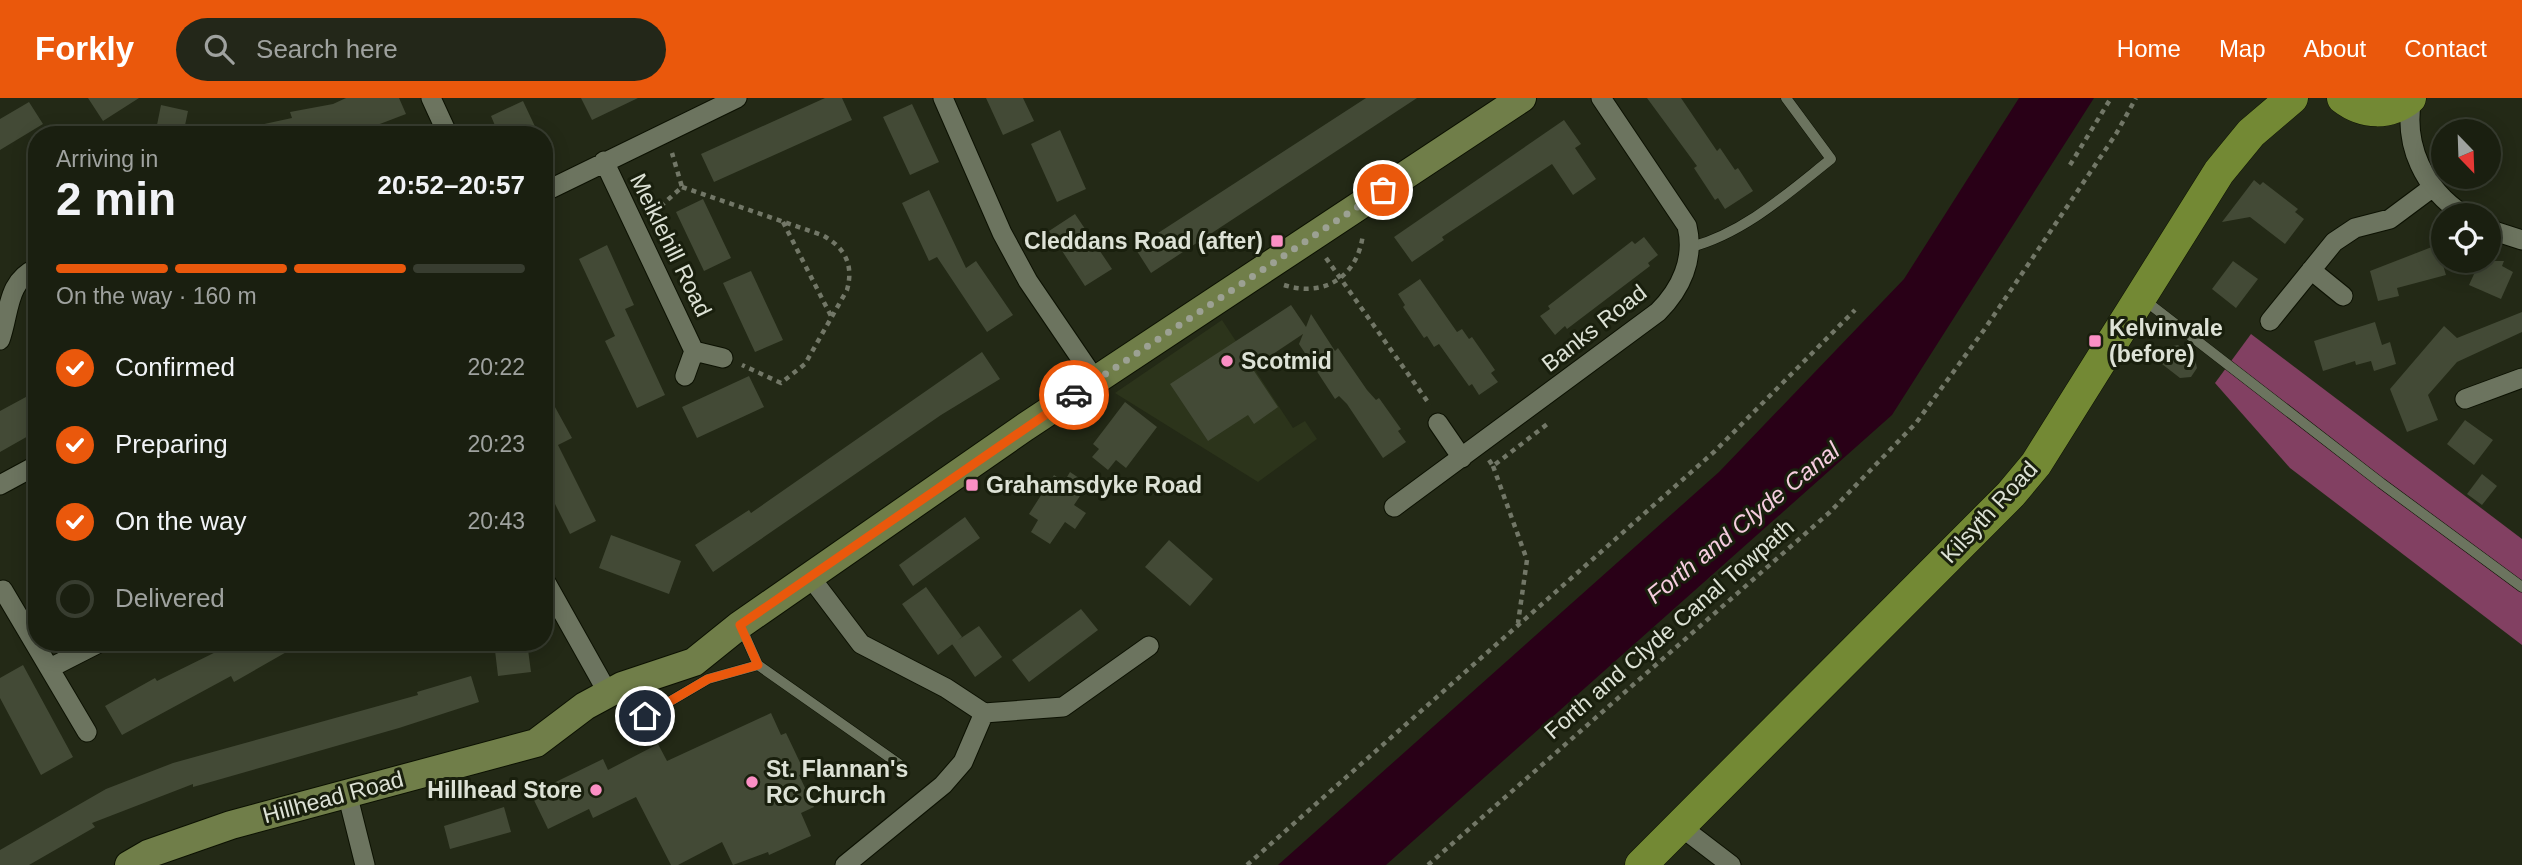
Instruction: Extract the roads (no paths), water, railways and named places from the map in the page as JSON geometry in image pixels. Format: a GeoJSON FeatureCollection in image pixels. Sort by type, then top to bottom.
{"type":"FeatureCollection","features":[{"type":"Feature","properties":{"kind":"main road","name":"Kilsyth Road"},"geometry":{"type":"LineString","coordinates":[[1641,865],[2011,494],[2036,464],[2219,172],[2251,133],[2285,105],[2353,103],[2386,110],[2411,98]]}},
{"type":"Feature","properties":{"kind":"street"},"geometry":{"type":"LineString","coordinates":[[431,98],[444,126]]}},
{"type":"Feature","properties":{"kind":"street","name":"Meiklehill Road"},"geometry":{"type":"LineString","coordinates":[[553,188],[737,98]]}},
{"type":"Feature","properties":{"kind":"street"},"geometry":{"type":"LineString","coordinates":[[943,98],[1002,233],[1028,281],[1096,380]]}},
{"type":"Feature","properties":{"kind":"street","name":"Hillhead Road"},"geometry":{"type":"LineString","coordinates":[[129,865],[148,854],[231,825],[536,743],[585,706],[615,689],[694,662],[740,625],[1096,380],[1522,98]]}},
{"type":"Feature","properties":{"kind":"street"},"geometry":{"type":"LineString","coordinates":[[1601,98],[1682,215],[1690,247]]}},
{"type":"Feature","properties":{"kind":"street"},"geometry":{"type":"LineString","coordinates":[[2411,98],[2409,139],[2431,183]]}},
{"type":"Feature","properties":{"kind":"street"},"geometry":{"type":"LineString","coordinates":[[2353,103],[2409,139]]}},
{"type":"Feature","properties":{"kind":"street","name":"Meiklehill Road"},"geometry":{"type":"LineString","coordinates":[[604,162],[694,351],[685,376]]}},
{"type":"Feature","properties":{"kind":"street"},"geometry":{"type":"LineString","coordinates":[[2270,321],[2344,234],[2390,219],[2431,188]]}},
{"type":"Feature","properties":{"kind":"street"},"geometry":{"type":"LineString","coordinates":[[2435,189],[2447,203]]}},
{"type":"Feature","properties":{"kind":"street"},"geometry":{"type":"LineString","coordinates":[[2501,233],[2522,240]]}},
{"type":"Feature","properties":{"kind":"street","name":"Banks Road"},"geometry":{"type":"LineString","coordinates":[[1394,507],[1658,312],[1676,291],[1690,247]]}},
{"type":"Feature","properties":{"kind":"street"},"geometry":{"type":"LineString","coordinates":[[2311,270],[2343,296]]}},
{"type":"Feature","properties":{"kind":"street"},"geometry":{"type":"LineString","coordinates":[[0,340],[6,324],[9,294],[28,273]]}},
{"type":"Feature","properties":{"kind":"street","name":"Meiklehill Road"},"geometry":{"type":"LineString","coordinates":[[694,351],[723,358]]}},
{"type":"Feature","properties":{"kind":"street"},"geometry":{"type":"LineString","coordinates":[[2465,399],[2520,385]]}},
{"type":"Feature","properties":{"kind":"street"},"geometry":{"type":"LineString","coordinates":[[1436,416],[1462,458]]}},
{"type":"Feature","properties":{"kind":"street"},"geometry":{"type":"LineString","coordinates":[[0,485],[28,470]]}},
{"type":"Feature","properties":{"kind":"street"},"geometry":{"type":"LineString","coordinates":[[811,578],[861,644],[946,688],[984,713],[1063,707],[1149,646]]}},
{"type":"Feature","properties":{"kind":"street"},"geometry":{"type":"LineString","coordinates":[[4,590],[28,631]]}},
{"type":"Feature","properties":{"kind":"street"},"geometry":{"type":"LineString","coordinates":[[553,593],[615,689]]}},
{"type":"Feature","properties":{"kind":"street"},"geometry":{"type":"LineString","coordinates":[[40,651],[87,732]]}},
{"type":"Feature","properties":{"kind":"street"},"geometry":{"type":"LineString","coordinates":[[50,668],[83,651]]}},
{"type":"Feature","properties":{"kind":"street"},"geometry":{"type":"LineString","coordinates":[[845,865],[943,785],[963,762],[984,713]]}},
{"type":"Feature","properties":{"kind":"street"},"geometry":{"type":"LineString","coordinates":[[347,793],[365,865]]}},
{"type":"Feature","properties":{"kind":"street"},"geometry":{"type":"LineString","coordinates":[[1679,826],[1731,865]]}},
{"type":"Feature","properties":{"kind":"lane"},"geometry":{"type":"LineString","coordinates":[[1690,247],[1728,234],[1831,159],[1786,98]]}},
{"type":"Feature","properties":{"kind":"lane"},"geometry":{"type":"LineString","coordinates":[[2142,298],[2168,321],[2381,483],[2522,587]]}},
{"type":"Feature","properties":{"kind":"lane"},"geometry":{"type":"LineString","coordinates":[[740,625],[758,665],[899,764]]}},
{"type":"Feature","properties":{"kind":"lane"},"geometry":{"type":"LineString","coordinates":[[615,689],[632,710],[645,716],[708,679],[758,665]]}},
{"type":"Feature","properties":{"kind":"water","name":"Forth and Clyde Canal"},"geometry":{"type":"Polygon","coordinates":[[[2019,98],[2094,98],[1892,415],[1386,865],[1278,865],[1719,472],[1904,279],[2019,98]]]}},
{"type":"Feature","properties":{"kind":"place","name":"Cleddans Road (after)"},"geometry":{"type":"Point","coordinates":[1277,241]}},
{"type":"Feature","properties":{"kind":"place","name":"Kelvinvale (before)"},"geometry":{"type":"Point","coordinates":[2095,341]}},
{"type":"Feature","properties":{"kind":"place","name":"Scotmid"},"geometry":{"type":"Point","coordinates":[1227,361]}},
{"type":"Feature","properties":{"kind":"place","name":"Grahamsdyke Road"},"geometry":{"type":"Point","coordinates":[972,485]}},
{"type":"Feature","properties":{"kind":"place","name":"St. Flannan's RC Church"},"geometry":{"type":"Point","coordinates":[752,782]}},
{"type":"Feature","properties":{"kind":"place","name":"Hillhead Store"},"geometry":{"type":"Point","coordinates":[596,790]}}]}
